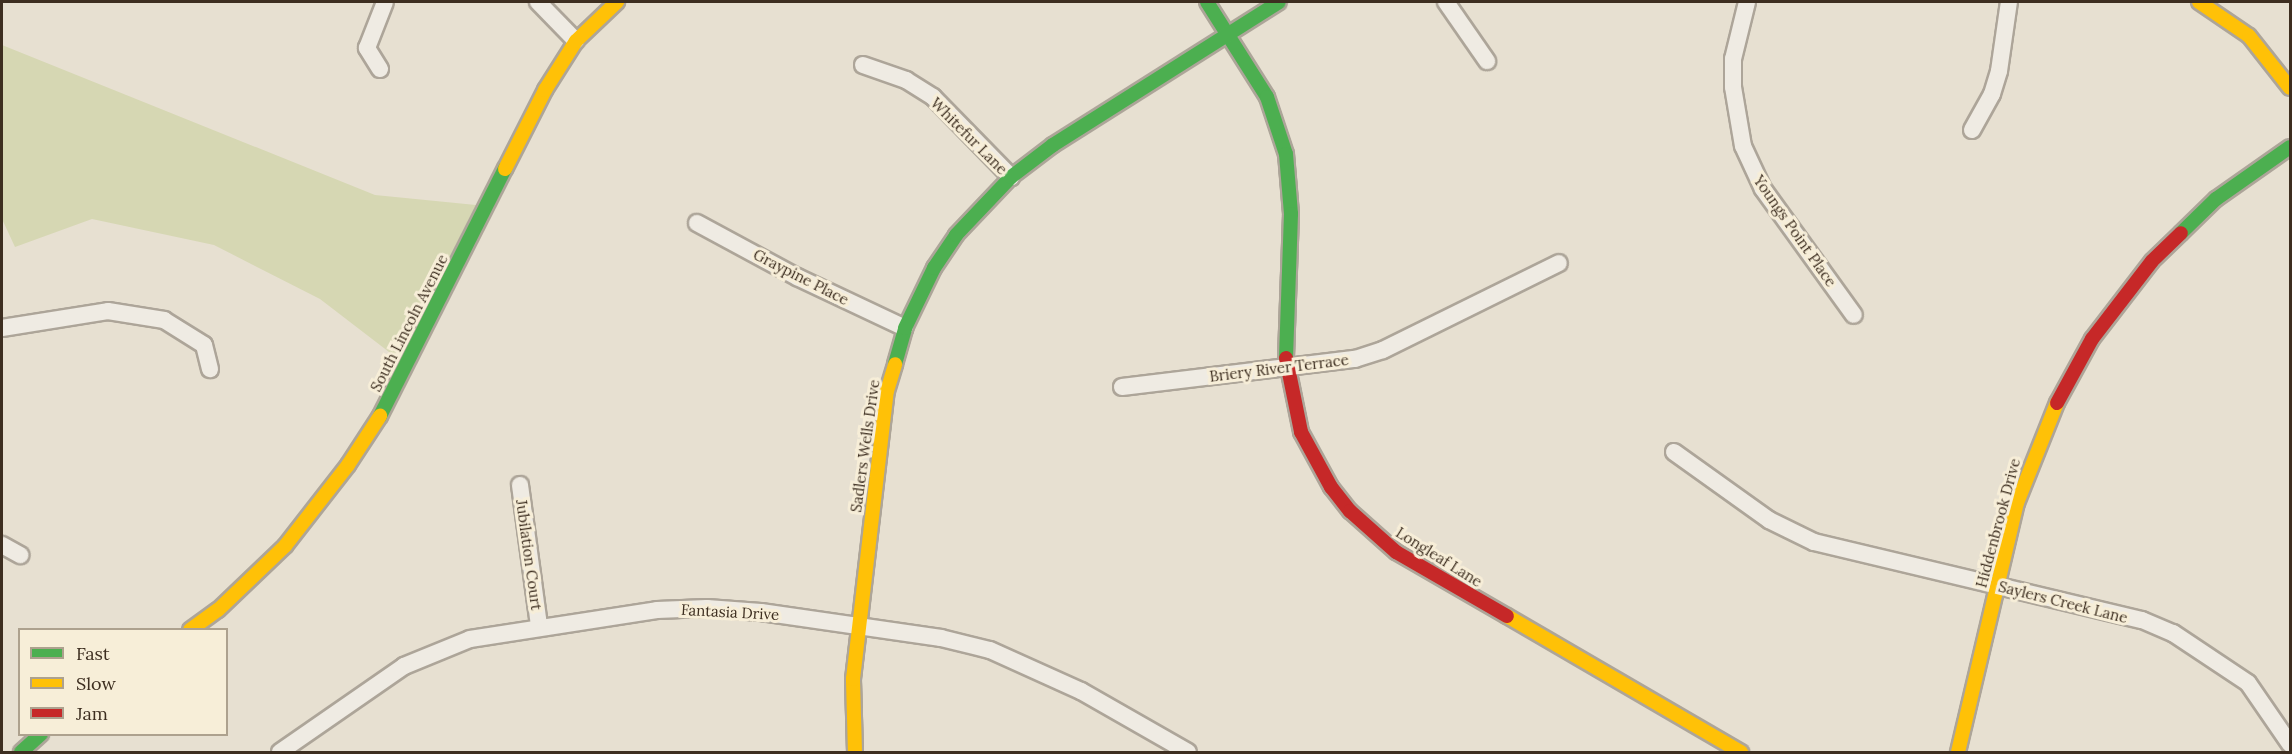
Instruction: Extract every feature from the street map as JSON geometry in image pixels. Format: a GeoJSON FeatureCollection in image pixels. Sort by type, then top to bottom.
{"type":"FeatureCollection","features":[{"type":"Feature","properties":{"kind":"street"},"geometry":{"type":"LineString","coordinates":[[380,69],[367,48],[385,2]]}},
{"type":"Feature","properties":{"kind":"street"},"geometry":{"type":"LineString","coordinates":[[538,2],[576,41]]}},
{"type":"Feature","properties":{"kind":"street","name":"South Lincoln Avenue"},"geometry":{"type":"LineString","coordinates":[[192,628],[253,579],[315,510],[382,412],[545,90],[576,41],[617,2]]}},
{"type":"Feature","properties":{"kind":"street","name":"Longleaf Lane"},"geometry":{"type":"LineString","coordinates":[[1208,2],[1226,35],[1267,97],[1286,154],[1291,214],[1286,367],[1294,410],[1314,461],[1350,512],[1372,534],[1414,564],[1741,753]]}},
{"type":"Feature","properties":{"kind":"street","name":"Sadlers Wells Drive"},"geometry":{"type":"LineString","coordinates":[[855,753],[852,714],[859,626],[887,391],[906,328],[934,268],[956,235],[1011,177],[1053,145],[1279,2]]}},
{"type":"Feature","properties":{"kind":"street"},"geometry":{"type":"LineString","coordinates":[[1446,2],[1487,61]]}},
{"type":"Feature","properties":{"kind":"street","name":"Youngs Point Place"},"geometry":{"type":"LineString","coordinates":[[1747,2],[1733,59],[1736,110],[1743,146],[1763,189],[1854,315]]}},
{"type":"Feature","properties":{"kind":"street"},"geometry":{"type":"LineString","coordinates":[[1972,130],[1992,94],[1999,71],[2009,2]]}},
{"type":"Feature","properties":{"kind":"street"},"geometry":{"type":"LineString","coordinates":[[2199,2],[2249,36],[2290,88]]}},
{"type":"Feature","properties":{"kind":"street","name":"Whitefur Lane"},"geometry":{"type":"LineString","coordinates":[[863,65],[906,80],[933,97],[1011,177]]}},
{"type":"Feature","properties":{"kind":"street","name":"Hiddenbrook Drive"},"geometry":{"type":"LineString","coordinates":[[1958,753],[1998,586],[2031,462],[2065,385],[2120,298],[2179,232],[2233,186],[2290,147]]}},
{"type":"Feature","properties":{"kind":"street","name":"Graypine Place"},"geometry":{"type":"LineString","coordinates":[[697,223],[797,277],[906,328]]}},
{"type":"Feature","properties":{"kind":"street","name":"Briery River Terrace"},"geometry":{"type":"LineString","coordinates":[[1122,387],[1355,359],[1383,350],[1559,263]]}},
{"type":"Feature","properties":{"kind":"street"},"geometry":{"type":"LineString","coordinates":[[2,328],[108,311],[164,320],[204,345],[210,369]]}},
{"type":"Feature","properties":{"kind":"street","name":"Saylers Creek Lane"},"geometry":{"type":"LineString","coordinates":[[1674,452],[1789,532],[1814,542],[2142,621],[2182,638],[2248,683],[2290,744]]}},
{"type":"Feature","properties":{"kind":"street","name":"Jubilation Court"},"geometry":{"type":"LineString","coordinates":[[520,485],[539,625]]}},
{"type":"Feature","properties":{"kind":"street"},"geometry":{"type":"LineString","coordinates":[[2,545],[20,555]]}},
{"type":"Feature","properties":{"kind":"street","name":"Fantasia Drive"},"geometry":{"type":"LineString","coordinates":[[280,753],[404,666],[470,639],[539,625],[657,610],[707,608],[941,638],[1029,665],[1188,753]]}},
{"type":"Feature","properties":{"kind":"street"},"geometry":{"type":"LineString","coordinates":[[21,753],[39,736]]}},
{"type":"Feature","properties":{"kind":"green space"},"geometry":{"type":"Polygon","coordinates":[[[2,45],[375,195],[486,206],[406,365],[320,299],[214,245],[92,219],[15,247],[2,219],[2,45]]]}},
{"type":"Feature","properties":{"kind":"traffic: fast"},"geometry":{"type":"LineString","coordinates":[[1207,2],[1267,97],[1286,154],[1291,214],[1286,358]]}},
{"type":"Feature","properties":{"kind":"traffic: fast"},"geometry":{"type":"LineString","coordinates":[[895,364],[905,328],[934,268],[956,235],[1011,177],[1053,145],[1279,2]]}},
{"type":"Feature","properties":{"kind":"traffic: fast"},"geometry":{"type":"LineString","coordinates":[[2181,233],[2216,199],[2290,147]]}},
{"type":"Feature","properties":{"kind":"traffic: fast"},"geometry":{"type":"LineString","coordinates":[[380,416],[505,169]]}},
{"type":"Feature","properties":{"kind":"traffic: fast"},"geometry":{"type":"LineString","coordinates":[[21,752],[39,736]]}},
{"type":"Feature","properties":{"kind":"traffic: slow"},"geometry":{"type":"LineString","coordinates":[[505,169],[545,90],[576,41],[617,2]]}},
{"type":"Feature","properties":{"kind":"traffic: slow"},"geometry":{"type":"LineString","coordinates":[[2199,2],[2249,36],[2290,88]]}},
{"type":"Feature","properties":{"kind":"traffic: slow"},"geometry":{"type":"LineString","coordinates":[[855,752],[853,679],[887,391],[895,364]]}},
{"type":"Feature","properties":{"kind":"traffic: slow"},"geometry":{"type":"LineString","coordinates":[[1958,752],[2017,503],[2057,403]]}},
{"type":"Feature","properties":{"kind":"traffic: slow"},"geometry":{"type":"LineString","coordinates":[[193,628],[218,610],[285,546],[348,465],[380,416]]}},
{"type":"Feature","properties":{"kind":"traffic: slow"},"geometry":{"type":"LineString","coordinates":[[1507,616],[1741,752]]}},
{"type":"Feature","properties":{"kind":"traffic: jam"},"geometry":{"type":"LineString","coordinates":[[2057,403],[2092,339],[2152,261],[2181,233]]}},
{"type":"Feature","properties":{"kind":"traffic: jam"},"geometry":{"type":"LineString","coordinates":[[1286,358],[1301,432],[1331,487],[1350,511],[1396,552],[1507,616]]}}]}
